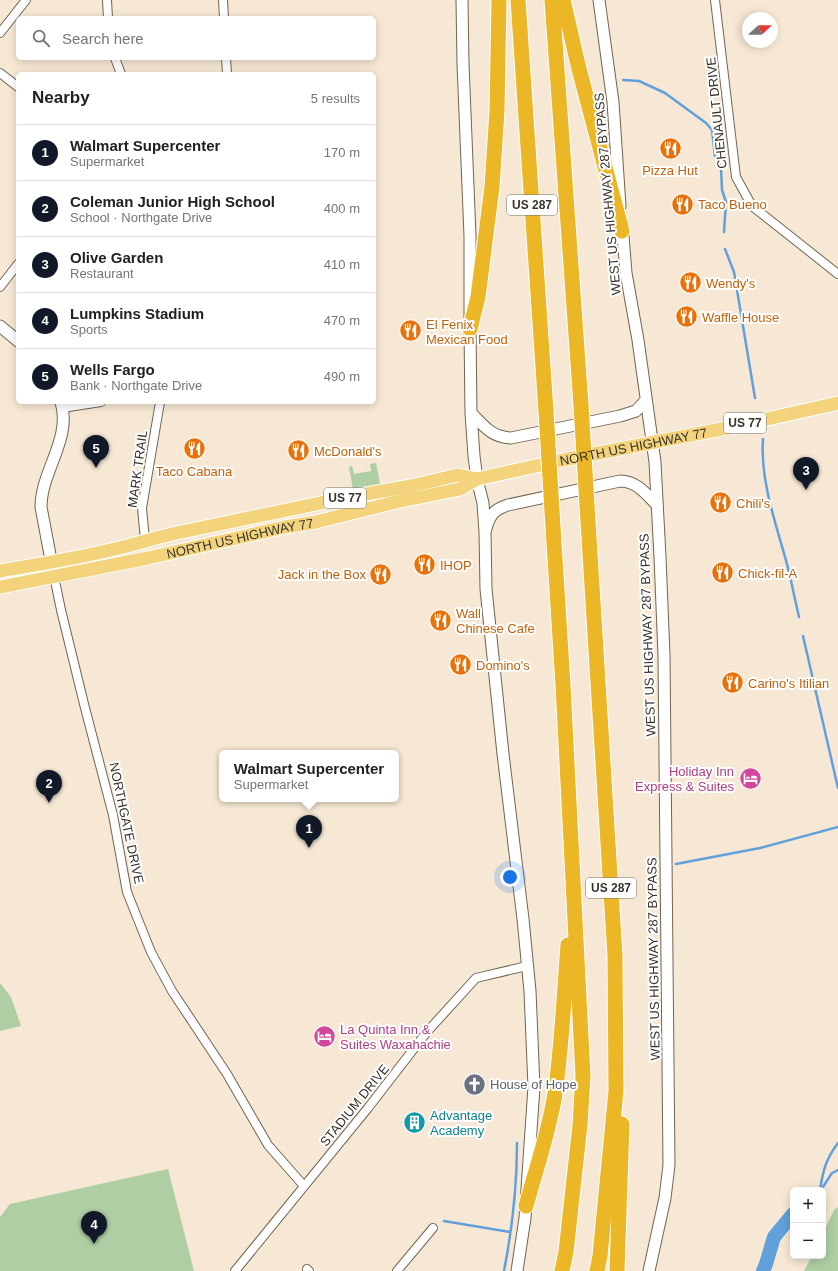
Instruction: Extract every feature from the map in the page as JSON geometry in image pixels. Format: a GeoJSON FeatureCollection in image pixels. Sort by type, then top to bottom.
{"type":"FeatureCollection","features":[{"type":"Feature","properties":{"kind":"highway"},"geometry":{"type":"LineString","coordinates":[[470,329],[478,297],[492,187],[497,111],[499,0]]}},
{"type":"Feature","properties":{"kind":"highway","name":"US 287"},"geometry":{"type":"LineString","coordinates":[[518,0],[564,685],[583,1076],[580,1124],[566,1252],[562,1271]]}},
{"type":"Feature","properties":{"kind":"highway","name":"US 287"},"geometry":{"type":"LineString","coordinates":[[552,0],[581,405],[614,948],[616,1099],[600,1256],[597,1271]]}},
{"type":"Feature","properties":{"kind":"highway"},"geometry":{"type":"LineString","coordinates":[[563,0],[579,69],[622,231]]}},
{"type":"Feature","properties":{"kind":"highway"},"geometry":{"type":"LineString","coordinates":[[526,1206],[543,1144],[554,1095],[562,1035],[573,890]]}},
{"type":"Feature","properties":{"kind":"highway"},"geometry":{"type":"LineString","coordinates":[[616,1072],[621,1086],[623,1113],[617,1271]]}},
{"type":"Feature","properties":{"kind":"main road"},"geometry":{"type":"LineString","coordinates":[[462,0],[462,64],[470,236],[471,413],[477,479],[482,503],[485,532],[486,589],[503,754],[523,919],[534,1087],[526,1206],[517,1271]]}},
{"type":"Feature","properties":{"kind":"main road","name":"WEST US HIGHWAY 287 BYPASS"},"geometry":{"type":"LineString","coordinates":[[599,0],[613,102],[626,273],[638,340],[651,443],[655,462],[664,654],[669,1165],[665,1198],[649,1271]]}},
{"type":"Feature","properties":{"kind":"main road"},"geometry":{"type":"LineString","coordinates":[[0,326],[16,339]]}},
{"type":"Feature","properties":{"kind":"main road"},"geometry":{"type":"LineString","coordinates":[[471,413],[493,434],[511,438],[620,416],[636,410],[646,400]]}},
{"type":"Feature","properties":{"kind":"main road","name":"NORTH US HIGHWAY 77"},"geometry":{"type":"LineString","coordinates":[[0,587],[285,527],[316,522],[402,501],[460,489],[477,479],[732,427],[838,403]]}},
{"type":"Feature","properties":{"kind":"main road","name":"NORTHGATE DRIVE"},"geometry":{"type":"LineString","coordinates":[[54,576],[41,500],[45,481],[57,450],[61,434],[63,421],[62,405]]}},
{"type":"Feature","properties":{"kind":"main road","name":"NORTH US HIGHWAY 77"},"geometry":{"type":"LineString","coordinates":[[0,572],[127,546],[145,540],[458,475],[477,479]]}},
{"type":"Feature","properties":{"kind":"main road"},"geometry":{"type":"LineString","coordinates":[[485,532],[490,516],[500,508],[620,481],[627,481],[638,486],[657,505]]}},
{"type":"Feature","properties":{"kind":"main road"},"geometry":{"type":"LineString","coordinates":[[213,526],[214,543]]}},
{"type":"Feature","properties":{"kind":"street"},"geometry":{"type":"LineString","coordinates":[[0,32],[26,0]]}},
{"type":"Feature","properties":{"kind":"street"},"geometry":{"type":"LineString","coordinates":[[107,0],[108,16]]}},
{"type":"Feature","properties":{"kind":"street"},"geometry":{"type":"LineString","coordinates":[[223,0],[224,16]]}},
{"type":"Feature","properties":{"kind":"street","name":"CHENAULT DRIVE"},"geometry":{"type":"LineString","coordinates":[[715,0],[736,177],[752,206],[838,274]]}},
{"type":"Feature","properties":{"kind":"street"},"geometry":{"type":"LineString","coordinates":[[116,60],[120,72]]}},
{"type":"Feature","properties":{"kind":"street"},"geometry":{"type":"LineString","coordinates":[[226,60],[227,72]]}},
{"type":"Feature","properties":{"kind":"street"},"geometry":{"type":"LineString","coordinates":[[0,73],[16,85]]}},
{"type":"Feature","properties":{"kind":"street"},"geometry":{"type":"LineString","coordinates":[[0,287],[16,267]]}},
{"type":"Feature","properties":{"kind":"street"},"geometry":{"type":"LineString","coordinates":[[62,405],[75,404]]}},
{"type":"Feature","properties":{"kind":"street","name":"MARK TRAIL"},"geometry":{"type":"LineString","coordinates":[[145,540],[142,508],[160,404]]}},
{"type":"Feature","properties":{"kind":"street","name":"NORTHGATE DRIVE"},"geometry":{"type":"LineString","coordinates":[[54,576],[82,698],[113,815],[127,892],[151,952],[172,991],[227,1074],[268,1145],[304,1186]]}},
{"type":"Feature","properties":{"kind":"street","name":"STADIUM DRIVE"},"geometry":{"type":"LineString","coordinates":[[235,1271],[371,1105],[426,1033],[476,978],[527,966]]}},
{"type":"Feature","properties":{"kind":"street"},"geometry":{"type":"LineString","coordinates":[[397,1271],[433,1228]]}},
{"type":"Feature","properties":{"kind":"green space"},"geometry":{"type":"Polygon","coordinates":[[[376,463],[380,484],[376,489],[360,492],[353,489],[349,467],[352,466],[354,474],[371,471],[370,464],[376,463]]]}},
{"type":"Feature","properties":{"kind":"green space"},"geometry":{"type":"Polygon","coordinates":[[[0,983],[11,997],[21,1026],[0,1031],[0,983]]]}},
{"type":"Feature","properties":{"kind":"green space"},"geometry":{"type":"Polygon","coordinates":[[[168,1169],[194,1271],[0,1271],[0,1217],[10,1204],[168,1169]]]}},
{"type":"Feature","properties":{"kind":"green space"},"geometry":{"type":"Polygon","coordinates":[[[838,1207],[838,1271],[804,1271],[810,1259],[826,1259],[826,1227],[834,1210],[838,1207]]]}},
{"type":"Feature","properties":{"kind":"waterway"},"geometry":{"type":"LineString","coordinates":[[623,80],[639,81],[665,93],[706,123],[712,130],[715,156],[721,168],[722,190],[726,202],[724,232]]}},
{"type":"Feature","properties":{"kind":"waterway"},"geometry":{"type":"LineString","coordinates":[[725,249],[734,272],[755,398]]}},
{"type":"Feature","properties":{"kind":"waterway"},"geometry":{"type":"LineString","coordinates":[[763,439],[764,472],[770,504],[788,568],[799,617]]}},
{"type":"Feature","properties":{"kind":"waterway"},"geometry":{"type":"LineString","coordinates":[[803,636],[838,788]]}},
{"type":"Feature","properties":{"kind":"waterway"},"geometry":{"type":"LineString","coordinates":[[676,864],[760,848],[838,827]]}},
{"type":"Feature","properties":{"kind":"waterway"},"geometry":{"type":"LineString","coordinates":[[504,1271],[514,1207],[517,1143]]}},
{"type":"Feature","properties":{"kind":"waterway"},"geometry":{"type":"LineString","coordinates":[[820,1187],[826,1165],[838,1143]]}},
{"type":"Feature","properties":{"kind":"waterway"},"geometry":{"type":"LineString","coordinates":[[823,1187],[832,1173],[838,1170]]}},
{"type":"Feature","properties":{"kind":"waterway"},"geometry":{"type":"LineString","coordinates":[[763,1271],[774,1237],[790,1218]]}},
{"type":"Feature","properties":{"kind":"waterway"},"geometry":{"type":"LineString","coordinates":[[444,1221],[510,1232]]}},
{"type":"Feature","properties":{"kind":"place","name":"Pizza Hut"},"geometry":{"type":"Point","coordinates":[670,148]}},
{"type":"Feature","properties":{"kind":"place","name":"Taco Bueno"},"geometry":{"type":"Point","coordinates":[682,204]}},
{"type":"Feature","properties":{"kind":"place","name":"Wendy's"},"geometry":{"type":"Point","coordinates":[691,283]}},
{"type":"Feature","properties":{"kind":"place","name":"Waffle House"},"geometry":{"type":"Point","coordinates":[687,317]}},
{"type":"Feature","properties":{"kind":"place","name":"El Fenix Mexican Food"},"geometry":{"type":"Point","coordinates":[410,331]}},
{"type":"Feature","properties":{"kind":"place","name":"Taco Cabana"},"geometry":{"type":"Point","coordinates":[194,449]}},
{"type":"Feature","properties":{"kind":"place","name":"McDonald's"},"geometry":{"type":"Point","coordinates":[299,451]}},
{"type":"Feature","properties":{"kind":"place","name":"Wells Fargo"},"geometry":{"type":"Point","coordinates":[96,468]}},
{"type":"Feature","properties":{"kind":"place","name":"Olive Garden"},"geometry":{"type":"Point","coordinates":[806,490]}},
{"type":"Feature","properties":{"kind":"place","name":"Chili's"},"geometry":{"type":"Point","coordinates":[721,503]}},
{"type":"Feature","properties":{"kind":"place","name":"IHOP"},"geometry":{"type":"Point","coordinates":[425,565]}},
{"type":"Feature","properties":{"kind":"place","name":"Chick-fil-A"},"geometry":{"type":"Point","coordinates":[723,573]}},
{"type":"Feature","properties":{"kind":"place","name":"Jack in the Box"},"geometry":{"type":"Point","coordinates":[381,574]}},
{"type":"Feature","properties":{"kind":"place","name":"Wall Chinese Cafe"},"geometry":{"type":"Point","coordinates":[440,620]}},
{"type":"Feature","properties":{"kind":"place","name":"Domino's"},"geometry":{"type":"Point","coordinates":[461,665]}},
{"type":"Feature","properties":{"kind":"place","name":"Carino's Itilian"},"geometry":{"type":"Point","coordinates":[732,683]}},
{"type":"Feature","properties":{"kind":"place","name":"Holiday Inn Express & Suites"},"geometry":{"type":"Point","coordinates":[750,778]}},
{"type":"Feature","properties":{"kind":"place","name":"Coleman Junior High School"},"geometry":{"type":"Point","coordinates":[49,803]}},
{"type":"Feature","properties":{"kind":"place","name":"Walmart Supercenter"},"geometry":{"type":"Point","coordinates":[309,848]}},
{"type":"Feature","properties":{"kind":"place","name":"La Quinta Inn & Suites Waxahachie"},"geometry":{"type":"Point","coordinates":[324,1036]}},
{"type":"Feature","properties":{"kind":"place","name":"House of Hope"},"geometry":{"type":"Point","coordinates":[474,1084]}},
{"type":"Feature","properties":{"kind":"place","name":"Advantage Academy"},"geometry":{"type":"Point","coordinates":[415,1122]}},
{"type":"Feature","properties":{"kind":"place","name":"Lumpkins Stadium"},"geometry":{"type":"Point","coordinates":[94,1244]}}]}
